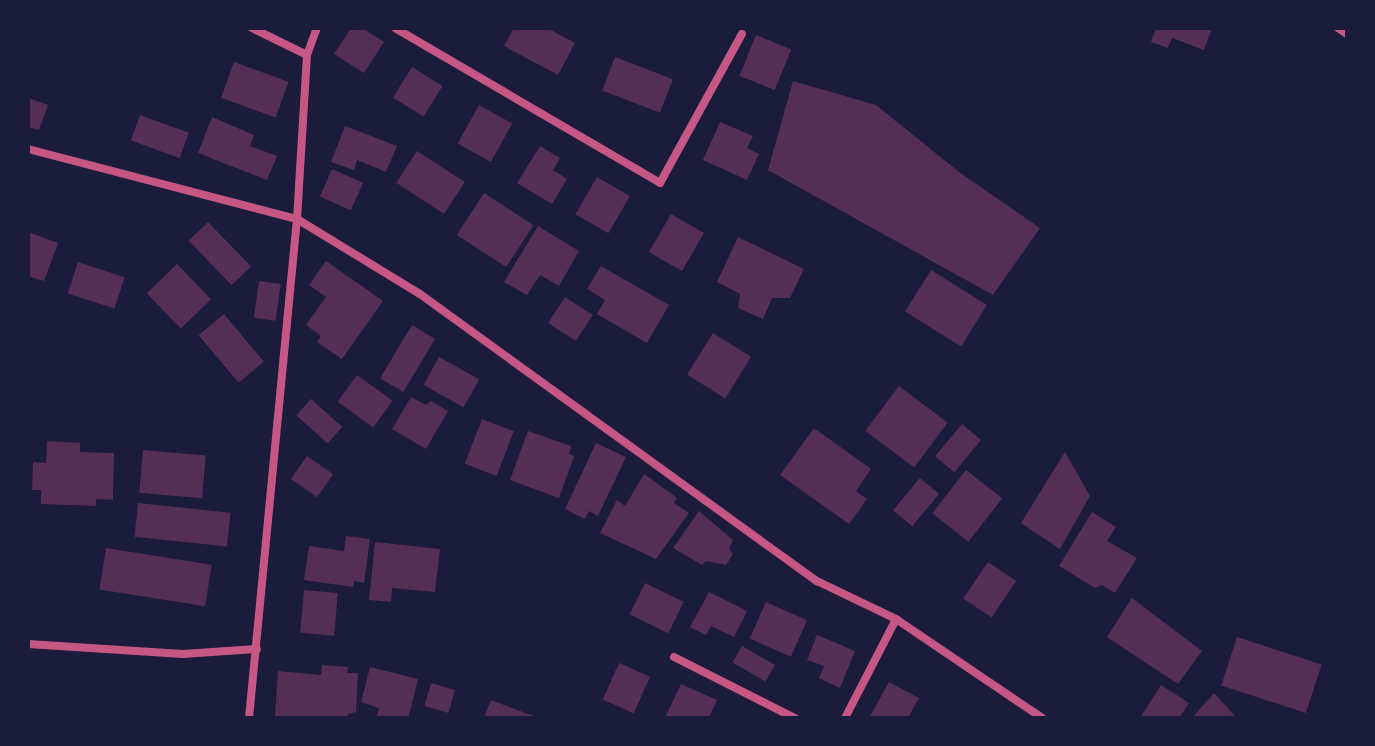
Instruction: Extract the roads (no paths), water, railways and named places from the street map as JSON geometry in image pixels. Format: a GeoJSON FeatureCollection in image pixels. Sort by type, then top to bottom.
{"type":"FeatureCollection","features":[{"type":"Feature","properties":{"kind":"street"},"geometry":{"type":"LineString","coordinates":[[252,28],[307,55]]}},
{"type":"Feature","properties":{"kind":"street"},"geometry":{"type":"LineString","coordinates":[[249,718],[297,219],[307,55],[317,28]]}},
{"type":"Feature","properties":{"kind":"street"},"geometry":{"type":"LineString","coordinates":[[395,28],[660,183],[742,34]]}},
{"type":"Feature","properties":{"kind":"street"},"geometry":{"type":"LineString","coordinates":[[1338,28],[1347,34]]}},
{"type":"Feature","properties":{"kind":"street"},"geometry":{"type":"LineString","coordinates":[[28,149],[297,219],[420,294],[817,581],[896,619],[1042,718]]}},
{"type":"Feature","properties":{"kind":"street"},"geometry":{"type":"LineString","coordinates":[[845,718],[896,619]]}},
{"type":"Feature","properties":{"kind":"street"},"geometry":{"type":"LineString","coordinates":[[28,644],[183,654],[257,649]]}},
{"type":"Feature","properties":{"kind":"street"},"geometry":{"type":"LineString","coordinates":[[674,657],[795,718]]}}]}
